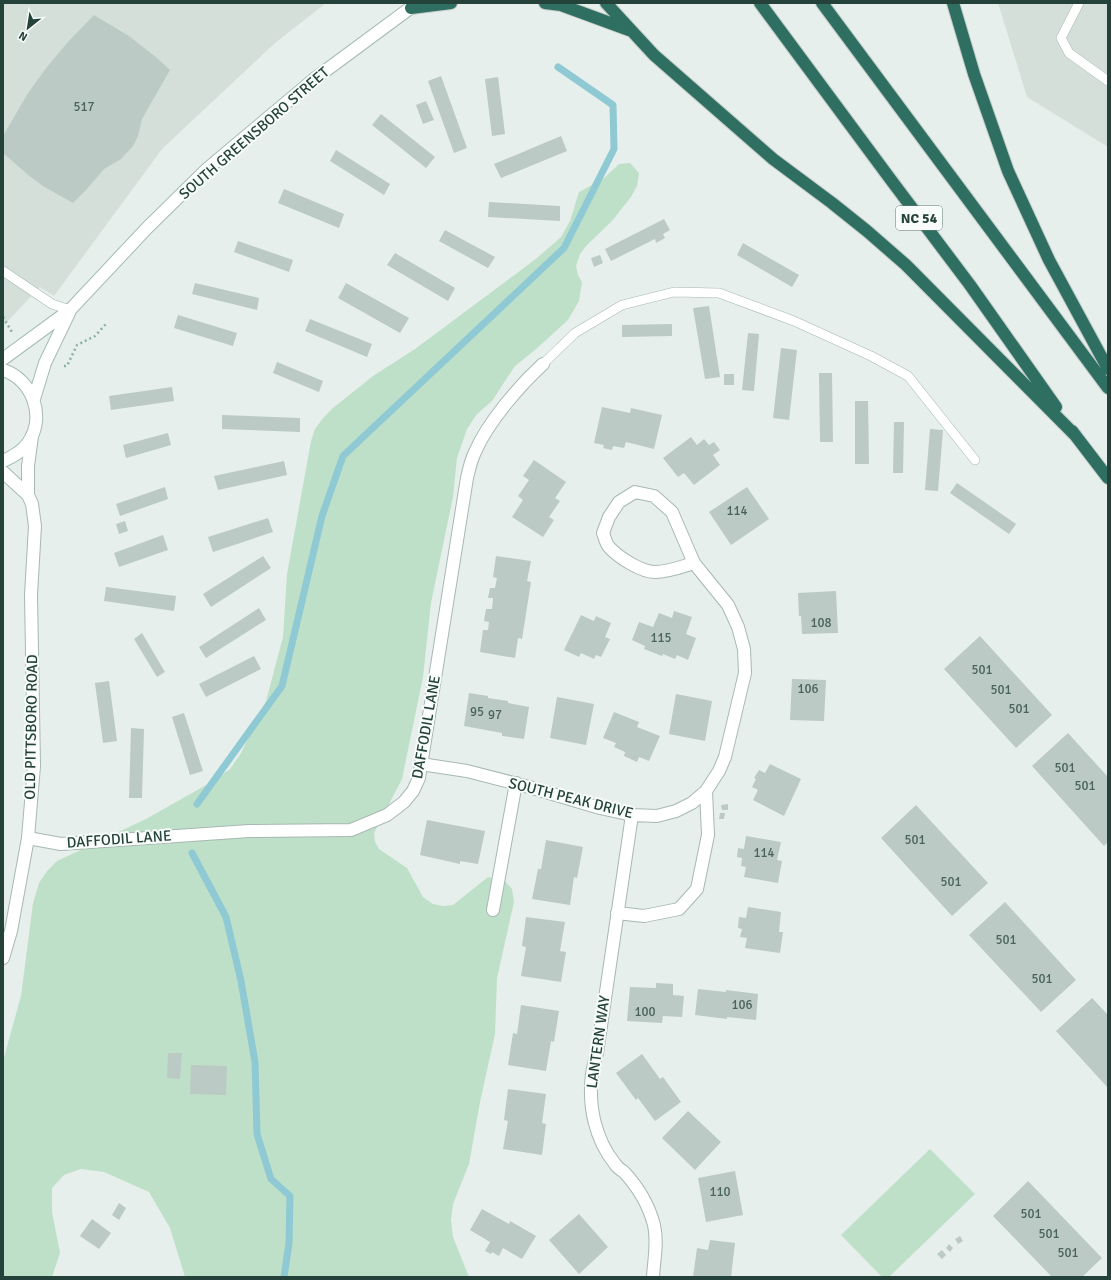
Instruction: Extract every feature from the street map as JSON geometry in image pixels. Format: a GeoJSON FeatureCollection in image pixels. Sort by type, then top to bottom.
{"type":"FeatureCollection","features":[{"type":"Feature","properties":{"kind":"highway"},"geometry":{"type":"LineString","coordinates":[[414,5],[451,3]]}},
{"type":"Feature","properties":{"kind":"highway"},"geometry":{"type":"LineString","coordinates":[[545,3],[561,5],[630,30]]}},
{"type":"Feature","properties":{"kind":"highway"},"geometry":{"type":"LineString","coordinates":[[606,3],[654,56],[773,159],[867,231],[906,266],[1076,436]]}},
{"type":"Feature","properties":{"kind":"highway","name":"NC 54"},"geometry":{"type":"LineString","coordinates":[[760,3],[970,285],[1076,436],[1108,478]]}},
{"type":"Feature","properties":{"kind":"highway"},"geometry":{"type":"LineString","coordinates":[[822,3],[1108,388]]}},
{"type":"Feature","properties":{"kind":"highway"},"geometry":{"type":"LineString","coordinates":[[953,3],[974,74],[1008,171],[1049,260],[1108,369]]}},
{"type":"Feature","properties":{"kind":"street","name":"SOUTH GREENSBORO STREET"},"geometry":{"type":"LineString","coordinates":[[3,359],[70,310],[147,228],[207,169],[313,80],[414,5]]}},
{"type":"Feature","properties":{"kind":"street","name":"SOUTH GREENSBORO STREET"},"geometry":{"type":"LineString","coordinates":[[34,399],[45,363],[70,310]]}},
{"type":"Feature","properties":{"kind":"street","name":"DAFFODIL LANE"},"geometry":{"type":"LineString","coordinates":[[28,838],[61,844],[249,832],[351,830],[387,814],[404,802],[413,791],[419,778],[467,478],[471,462],[480,440],[488,427],[528,377],[543,364]]}},
{"type":"Feature","properties":{"kind":"street"},"geometry":{"type":"LineString","coordinates":[[3,370],[17,377],[26,386],[34,399]]}},
{"type":"Feature","properties":{"kind":"street","name":"OLD PITTSBORO ROAD"},"geometry":{"type":"LineString","coordinates":[[3,958],[11,931],[28,838],[34,766],[31,594],[35,526],[32,504],[28,495],[28,466],[36,417],[34,399]]}},
{"type":"Feature","properties":{"kind":"street"},"geometry":{"type":"LineString","coordinates":[[3,461],[21,450],[32,436]]}},
{"type":"Feature","properties":{"kind":"street"},"geometry":{"type":"LineString","coordinates":[[3,472],[28,495]]}},
{"type":"Feature","properties":{"kind":"street","name":"SOUTH PEAK DRIVE"},"geometry":{"type":"LineString","coordinates":[[421,764],[467,772],[516,784],[600,808],[632,815],[657,816],[692,803],[706,791],[719,772],[745,673],[744,649],[738,627],[728,605],[694,564],[672,512],[654,496],[635,492],[619,502],[609,517],[603,533],[608,546],[622,558],[637,567],[653,572],[671,570],[694,564]]}},
{"type":"Feature","properties":{"kind":"street"},"geometry":{"type":"LineString","coordinates":[[492,910],[516,784]]}},
{"type":"Feature","properties":{"kind":"street"},"geometry":{"type":"LineString","coordinates":[[617,913],[644,916],[679,909],[697,890],[708,834],[706,791]]}},
{"type":"Feature","properties":{"kind":"street","name":"LANTERN WAY"},"geometry":{"type":"LineString","coordinates":[[632,815],[597,1054],[592,1074],[590,1100],[593,1120],[602,1144],[615,1165],[636,1187],[647,1205],[654,1225],[657,1246],[653,1277]]}},
{"type":"Feature","properties":{"kind":"lane"},"geometry":{"type":"LineString","coordinates":[[1079,3],[1061,38],[1068,53],[1108,81]]}},
{"type":"Feature","properties":{"kind":"lane"},"geometry":{"type":"LineString","coordinates":[[3,271],[52,304],[70,310]]}},
{"type":"Feature","properties":{"kind":"lane"},"geometry":{"type":"LineString","coordinates":[[543,364],[575,332],[622,305],[674,292],[719,292],[794,321],[871,356],[908,376],[976,460]]}},
{"type":"Feature","properties":{"kind":"shaded area"},"geometry":{"type":"Polygon","coordinates":[[[3,3],[326,3],[275,43],[162,149],[54,296],[40,287],[3,326],[3,3]]]}},
{"type":"Feature","properties":{"kind":"shaded area"},"geometry":{"type":"Polygon","coordinates":[[[998,3],[1108,3],[1108,147],[1027,97],[998,3]]]}},
{"type":"Feature","properties":{"kind":"green space"},"geometry":{"type":"Polygon","coordinates":[[[630,163],[639,173],[637,186],[631,197],[612,221],[587,245],[580,254],[576,266],[578,275],[582,282],[579,301],[568,320],[515,366],[492,401],[477,414],[467,429],[457,458],[453,497],[431,603],[423,677],[402,779],[374,833],[375,842],[379,849],[407,868],[423,897],[433,904],[443,906],[453,905],[488,877],[504,880],[512,889],[514,902],[497,978],[495,1034],[480,1102],[469,1164],[453,1204],[451,1220],[453,1237],[469,1277],[185,1277],[170,1228],[149,1192],[104,1172],[81,1169],[64,1175],[52,1188],[52,1212],[60,1253],[52,1277],[3,1277],[3,1061],[21,996],[33,903],[39,883],[47,871],[57,861],[146,819],[215,780],[230,769],[241,753],[266,701],[283,637],[287,574],[311,441],[315,429],[323,418],[333,408],[373,376],[415,349],[537,258],[561,237],[570,221],[579,192],[603,179],[619,164],[630,163]]]}},
{"type":"Feature","properties":{"kind":"green space"},"geometry":{"type":"Polygon","coordinates":[[[930,1149],[975,1194],[889,1277],[882,1277],[841,1235],[930,1149]]]}},
{"type":"Feature","properties":{"kind":"building"},"geometry":{"type":"Polygon","coordinates":[[[94,15],[129,36],[170,70],[142,119],[138,136],[133,146],[121,159],[104,169],[73,203],[43,186],[3,153],[3,136],[28,93],[47,67],[67,43],[94,15]]]}},
{"type":"Feature","properties":{"kind":"building"},"geometry":{"type":"Polygon","coordinates":[[[441,76],[467,148],[454,153],[428,81],[441,76]]]}},
{"type":"Feature","properties":{"kind":"building"},"geometry":{"type":"Polygon","coordinates":[[[498,77],[505,134],[492,136],[485,79],[498,77]]]}},
{"type":"Feature","properties":{"kind":"building"},"geometry":{"type":"Polygon","coordinates":[[[426,101],[434,120],[423,124],[416,105],[426,101]]]}},
{"type":"Feature","properties":{"kind":"building"},"geometry":{"type":"Polygon","coordinates":[[[381,114],[435,157],[426,168],[372,125],[381,114]]]}},
{"type":"Feature","properties":{"kind":"building"},"geometry":{"type":"Polygon","coordinates":[[[561,136],[567,151],[501,178],[494,164],[561,136]]]}},
{"type":"Feature","properties":{"kind":"building"},"geometry":{"type":"Polygon","coordinates":[[[336,150],[390,184],[384,195],[330,161],[336,150]]]}},
{"type":"Feature","properties":{"kind":"building"},"geometry":{"type":"Polygon","coordinates":[[[284,189],[344,214],[339,228],[278,203],[284,189]]]}},
{"type":"Feature","properties":{"kind":"building"},"geometry":{"type":"Polygon","coordinates":[[[489,202],[560,206],[560,221],[488,217],[489,202]]]}},
{"type":"Feature","properties":{"kind":"building"},"geometry":{"type":"Polygon","coordinates":[[[664,219],[670,230],[663,234],[665,238],[656,243],[655,239],[611,261],[605,249],[664,219]]]}},
{"type":"Feature","properties":{"kind":"building"},"geometry":{"type":"Polygon","coordinates":[[[445,230],[495,257],[488,268],[439,241],[445,230]]]}},
{"type":"Feature","properties":{"kind":"building"},"geometry":{"type":"Polygon","coordinates":[[[238,241],[293,260],[289,272],[234,252],[238,241]]]}},
{"type":"Feature","properties":{"kind":"building"},"geometry":{"type":"Polygon","coordinates":[[[743,243],[799,275],[792,287],[737,255],[743,243]]]}},
{"type":"Feature","properties":{"kind":"building"},"geometry":{"type":"Polygon","coordinates":[[[395,253],[455,288],[448,301],[387,265],[395,253]]]}},
{"type":"Feature","properties":{"kind":"building"},"geometry":{"type":"Polygon","coordinates":[[[600,255],[603,263],[594,267],[591,258],[600,255]]]}},
{"type":"Feature","properties":{"kind":"building"},"geometry":{"type":"Polygon","coordinates":[[[195,283],[259,298],[257,310],[192,294],[195,283]]]}},
{"type":"Feature","properties":{"kind":"building"},"geometry":{"type":"Polygon","coordinates":[[[346,283],[409,318],[400,333],[338,298],[346,283]]]}},
{"type":"Feature","properties":{"kind":"building"},"geometry":{"type":"Polygon","coordinates":[[[709,306],[720,377],[705,379],[693,308],[709,306]]]}},
{"type":"Feature","properties":{"kind":"building"},"geometry":{"type":"Polygon","coordinates":[[[178,315],[237,333],[233,346],[174,328],[178,315]]]}},
{"type":"Feature","properties":{"kind":"building"},"geometry":{"type":"Polygon","coordinates":[[[310,319],[372,344],[367,357],[305,331],[310,319]]]}},
{"type":"Feature","properties":{"kind":"building"},"geometry":{"type":"Polygon","coordinates":[[[672,324],[672,336],[622,337],[622,325],[672,324]]]}},
{"type":"Feature","properties":{"kind":"building"},"geometry":{"type":"Polygon","coordinates":[[[748,333],[759,334],[754,391],[742,390],[748,333]]]}},
{"type":"Feature","properties":{"kind":"building"},"geometry":{"type":"Polygon","coordinates":[[[781,348],[797,350],[789,420],[773,418],[781,348]]]}},
{"type":"Feature","properties":{"kind":"building"},"geometry":{"type":"Polygon","coordinates":[[[277,362],[323,381],[319,392],[273,373],[277,362]]]}},
{"type":"Feature","properties":{"kind":"building"},"geometry":{"type":"Polygon","coordinates":[[[819,373],[832,373],[833,442],[820,442],[819,373]]]}},
{"type":"Feature","properties":{"kind":"building"},"geometry":{"type":"Polygon","coordinates":[[[724,374],[734,374],[734,385],[724,385],[724,374]]]}},
{"type":"Feature","properties":{"kind":"building"},"geometry":{"type":"Polygon","coordinates":[[[172,387],[174,401],[111,410],[109,396],[172,387]]]}},
{"type":"Feature","properties":{"kind":"building"},"geometry":{"type":"Polygon","coordinates":[[[855,401],[868,401],[869,464],[855,464],[855,401]]]}},
{"type":"Feature","properties":{"kind":"building"},"geometry":{"type":"Polygon","coordinates":[[[602,407],[630,413],[631,408],[662,415],[654,449],[626,442],[624,448],[613,446],[612,450],[603,448],[604,445],[594,443],[602,407]]]}},
{"type":"Feature","properties":{"kind":"building"},"geometry":{"type":"Polygon","coordinates":[[[222,415],[300,418],[300,432],[222,429],[222,415]]]}},
{"type":"Feature","properties":{"kind":"building"},"geometry":{"type":"Polygon","coordinates":[[[894,422],[904,422],[903,473],[893,473],[894,422]]]}},
{"type":"Feature","properties":{"kind":"building"},"geometry":{"type":"Polygon","coordinates":[[[930,429],[943,430],[938,491],[925,490],[930,429]]]}},
{"type":"Feature","properties":{"kind":"building"},"geometry":{"type":"Polygon","coordinates":[[[168,433],[171,445],[126,458],[123,445],[168,433]]]}},
{"type":"Feature","properties":{"kind":"building"},"geometry":{"type":"Polygon","coordinates":[[[691,437],[697,445],[704,439],[709,445],[714,442],[720,450],[713,455],[720,465],[694,485],[684,473],[678,477],[663,458],[691,437]]]}},
{"type":"Feature","properties":{"kind":"building"},"geometry":{"type":"Polygon","coordinates":[[[534,460],[566,482],[555,498],[560,501],[549,517],[554,520],[543,537],[512,517],[523,500],[518,496],[529,480],[523,476],[534,460]]]}},
{"type":"Feature","properties":{"kind":"building"},"geometry":{"type":"Polygon","coordinates":[[[284,461],[287,475],[218,490],[214,476],[284,461]]]}},
{"type":"Feature","properties":{"kind":"building"},"geometry":{"type":"Polygon","coordinates":[[[957,483],[1016,524],[1009,534],[950,493],[957,483]]]}},
{"type":"Feature","properties":{"kind":"building"},"geometry":{"type":"Polygon","coordinates":[[[165,487],[168,499],[120,516],[116,504],[165,487]]]}},
{"type":"Feature","properties":{"kind":"building"},"geometry":{"type":"Polygon","coordinates":[[[747,487],[769,519],[731,545],[709,512],[747,487]]]}},
{"type":"Feature","properties":{"kind":"building"},"geometry":{"type":"Polygon","coordinates":[[[268,518],[273,532],[213,552],[208,537],[268,518]]]}},
{"type":"Feature","properties":{"kind":"building"},"geometry":{"type":"Polygon","coordinates":[[[125,521],[128,531],[119,534],[116,524],[125,521]]]}},
{"type":"Feature","properties":{"kind":"building"},"geometry":{"type":"Polygon","coordinates":[[[163,535],[168,550],[119,567],[114,553],[163,535]]]}},
{"type":"Feature","properties":{"kind":"building"},"geometry":{"type":"Polygon","coordinates":[[[263,556],[271,568],[211,607],[203,594],[263,556]]]}},
{"type":"Feature","properties":{"kind":"building"},"geometry":{"type":"Polygon","coordinates":[[[496,556],[531,561],[527,581],[531,582],[522,639],[518,638],[515,658],[480,652],[483,630],[488,630],[489,622],[484,621],[486,609],[492,609],[493,598],[488,598],[490,588],[495,588],[497,578],[493,577],[496,556]]]}},
{"type":"Feature","properties":{"kind":"building"},"geometry":{"type":"Polygon","coordinates":[[[106,587],[176,596],[174,611],[104,601],[106,587]]]}},
{"type":"Feature","properties":{"kind":"building"},"geometry":{"type":"Polygon","coordinates":[[[836,591],[838,633],[802,634],[801,616],[799,616],[798,593],[836,591]]]}},
{"type":"Feature","properties":{"kind":"building"},"geometry":{"type":"Polygon","coordinates":[[[259,608],[266,620],[206,658],[199,647],[259,608]]]}},
{"type":"Feature","properties":{"kind":"building"},"geometry":{"type":"Polygon","coordinates":[[[674,611],[692,617],[686,634],[696,638],[688,660],[677,655],[675,659],[663,654],[662,656],[644,649],[645,646],[632,640],[639,622],[653,627],[659,613],[672,618],[674,611]]]}},
{"type":"Feature","properties":{"kind":"building"},"geometry":{"type":"Polygon","coordinates":[[[581,615],[594,621],[596,616],[611,623],[605,637],[610,639],[601,657],[596,655],[594,659],[581,653],[579,657],[564,650],[581,615]]]}},
{"type":"Feature","properties":{"kind":"building"},"geometry":{"type":"Polygon","coordinates":[[[142,633],[165,672],[157,677],[134,639],[142,633]]]}},
{"type":"Feature","properties":{"kind":"building"},"geometry":{"type":"Polygon","coordinates":[[[980,636],[1052,715],[1016,748],[944,669],[980,636]]]}},
{"type":"Feature","properties":{"kind":"building"},"geometry":{"type":"Polygon","coordinates":[[[254,656],[261,669],[206,697],[199,684],[254,656]]]}},
{"type":"Feature","properties":{"kind":"building"},"geometry":{"type":"Polygon","coordinates":[[[792,679],[826,680],[824,721],[790,720],[792,679]]]}},
{"type":"Feature","properties":{"kind":"building"},"geometry":{"type":"Polygon","coordinates":[[[109,681],[117,741],[103,743],[95,683],[109,681]]]}},
{"type":"Feature","properties":{"kind":"building"},"geometry":{"type":"Polygon","coordinates":[[[469,693],[488,696],[488,698],[508,701],[508,703],[529,707],[524,739],[502,736],[502,733],[464,726],[469,693]]]}},
{"type":"Feature","properties":{"kind":"building"},"geometry":{"type":"Polygon","coordinates":[[[676,694],[712,701],[705,741],[669,734],[676,694]]]}},
{"type":"Feature","properties":{"kind":"building"},"geometry":{"type":"Polygon","coordinates":[[[557,697],[594,704],[586,745],[550,738],[557,697]]]}},
{"type":"Feature","properties":{"kind":"building"},"geometry":{"type":"Polygon","coordinates":[[[614,712],[639,722],[637,727],[660,736],[649,761],[639,757],[637,762],[624,756],[625,752],[614,747],[616,743],[603,738],[614,712]]]}},
{"type":"Feature","properties":{"kind":"building"},"geometry":{"type":"Polygon","coordinates":[[[184,713],[203,771],[190,775],[172,717],[184,713]]]}},
{"type":"Feature","properties":{"kind":"building"},"geometry":{"type":"Polygon","coordinates":[[[131,728],[144,729],[142,798],[129,798],[131,728]]]}},
{"type":"Feature","properties":{"kind":"building"},"geometry":{"type":"Polygon","coordinates":[[[1068,733],[1108,777],[1108,842],[1104,846],[1032,766],[1068,733]]]}},
{"type":"Feature","properties":{"kind":"building"},"geometry":{"type":"Polygon","coordinates":[[[770,764],[801,779],[784,816],[753,800],[758,790],[752,787],[756,779],[754,778],[759,770],[765,773],[770,764]]]}},
{"type":"Feature","properties":{"kind":"building"},"geometry":{"type":"Polygon","coordinates":[[[728,804],[728,810],[722,810],[721,805],[728,804]]]}},
{"type":"Feature","properties":{"kind":"building"},"geometry":{"type":"Polygon","coordinates":[[[916,805],[988,883],[952,916],[881,838],[916,805]]]}},
{"type":"Feature","properties":{"kind":"building"},"geometry":{"type":"Polygon","coordinates":[[[720,813],[725,813],[724,819],[719,819],[720,813]]]}},
{"type":"Feature","properties":{"kind":"building"},"geometry":{"type":"Polygon","coordinates":[[[427,820],[485,831],[478,864],[460,861],[460,864],[420,855],[427,820]]]}},
{"type":"Feature","properties":{"kind":"building"},"geometry":{"type":"Polygon","coordinates":[[[746,836],[781,842],[777,860],[782,861],[778,883],[744,877],[746,867],[741,866],[742,858],[737,857],[738,848],[744,849],[746,836]]]}},
{"type":"Feature","properties":{"kind":"building"},"geometry":{"type":"Polygon","coordinates":[[[546,840],[583,847],[577,878],[574,877],[570,905],[532,899],[538,869],[541,869],[546,840]]]}},
{"type":"Feature","properties":{"kind":"building"},"geometry":{"type":"Polygon","coordinates":[[[1005,902],[1076,980],[1041,1012],[969,935],[1005,902]]]}},
{"type":"Feature","properties":{"kind":"building"},"geometry":{"type":"Polygon","coordinates":[[[748,907],[781,912],[779,932],[783,932],[780,953],[745,948],[747,938],[740,937],[742,929],[738,928],[739,917],[746,918],[748,907]]]}},
{"type":"Feature","properties":{"kind":"building"},"geometry":{"type":"Polygon","coordinates":[[[526,917],[565,922],[560,951],[566,952],[561,982],[521,976],[526,947],[522,946],[526,917]]]}},
{"type":"Feature","properties":{"kind":"building"},"geometry":{"type":"Polygon","coordinates":[[[656,983],[673,984],[673,995],[684,996],[682,1017],[663,1016],[662,1023],[627,1021],[630,987],[656,988],[656,983]]]}},
{"type":"Feature","properties":{"kind":"building"},"geometry":{"type":"Polygon","coordinates":[[[698,989],[726,992],[726,990],[758,994],[756,1020],[727,1017],[727,1019],[695,1015],[698,989]]]}},
{"type":"Feature","properties":{"kind":"building"},"geometry":{"type":"Polygon","coordinates":[[[1092,998],[1108,1015],[1108,1088],[1056,1031],[1092,998]]]}},
{"type":"Feature","properties":{"kind":"building"},"geometry":{"type":"Polygon","coordinates":[[[521,1005],[559,1011],[554,1042],[551,1041],[546,1071],[508,1065],[513,1033],[517,1034],[521,1005]]]}},
{"type":"Feature","properties":{"kind":"building"},"geometry":{"type":"Polygon","coordinates":[[[168,1053],[182,1053],[180,1079],[167,1078],[168,1053]]]}},
{"type":"Feature","properties":{"kind":"building"},"geometry":{"type":"Polygon","coordinates":[[[642,1054],[660,1079],[663,1077],[681,1102],[655,1121],[638,1098],[636,1100],[616,1073],[642,1054]]]}},
{"type":"Feature","properties":{"kind":"building"},"geometry":{"type":"Polygon","coordinates":[[[191,1065],[227,1066],[226,1095],[190,1094],[191,1065]]]}},
{"type":"Feature","properties":{"kind":"building"},"geometry":{"type":"Polygon","coordinates":[[[508,1089],[546,1094],[542,1123],[546,1124],[542,1155],[503,1149],[508,1121],[504,1120],[508,1089]]]}},
{"type":"Feature","properties":{"kind":"building"},"geometry":{"type":"Polygon","coordinates":[[[688,1111],[721,1142],[695,1170],[662,1138],[688,1111]]]}},
{"type":"Feature","properties":{"kind":"building"},"geometry":{"type":"Polygon","coordinates":[[[735,1171],[743,1215],[706,1222],[698,1178],[735,1171]]]}},
{"type":"Feature","properties":{"kind":"building"},"geometry":{"type":"Polygon","coordinates":[[[1028,1181],[1102,1258],[1082,1277],[1052,1277],[993,1216],[1028,1181]]]}},
{"type":"Feature","properties":{"kind":"building"},"geometry":{"type":"Polygon","coordinates":[[[119,1203],[126,1208],[119,1220],[112,1215],[119,1203]]]}},
{"type":"Feature","properties":{"kind":"building"},"geometry":{"type":"Polygon","coordinates":[[[482,1209],[509,1224],[510,1221],[536,1236],[522,1259],[503,1248],[499,1256],[492,1252],[491,1254],[485,1251],[490,1242],[470,1230],[482,1209]]]}},
{"type":"Feature","properties":{"kind":"building"},"geometry":{"type":"Polygon","coordinates":[[[579,1214],[608,1247],[579,1274],[549,1240],[579,1214]]]}},
{"type":"Feature","properties":{"kind":"building"},"geometry":{"type":"Polygon","coordinates":[[[92,1219],[111,1233],[99,1249],[80,1236],[92,1219]]]}},
{"type":"Feature","properties":{"kind":"building"},"geometry":{"type":"Polygon","coordinates":[[[960,1236],[963,1241],[958,1244],[955,1239],[960,1236]]]}},
{"type":"Feature","properties":{"kind":"building"},"geometry":{"type":"Polygon","coordinates":[[[710,1240],[735,1243],[731,1277],[693,1277],[697,1248],[708,1250],[710,1240]]]}},
{"type":"Feature","properties":{"kind":"building"},"geometry":{"type":"Polygon","coordinates":[[[949,1244],[953,1248],[950,1252],[946,1248],[949,1244]]]}},
{"type":"Feature","properties":{"kind":"building"},"geometry":{"type":"Polygon","coordinates":[[[942,1250],[946,1255],[942,1259],[937,1254],[942,1250]]]}},
{"type":"Feature","properties":{"kind":"waterway"},"geometry":{"type":"LineString","coordinates":[[197,804],[282,686],[322,516],[343,456],[564,248],[614,149],[613,105],[558,67]]}},
{"type":"Feature","properties":{"kind":"waterway"},"geometry":{"type":"LineString","coordinates":[[192,853],[226,917],[241,981],[255,1062],[257,1134],[271,1179],[290,1196],[289,1243],[284,1277]]}}]}
